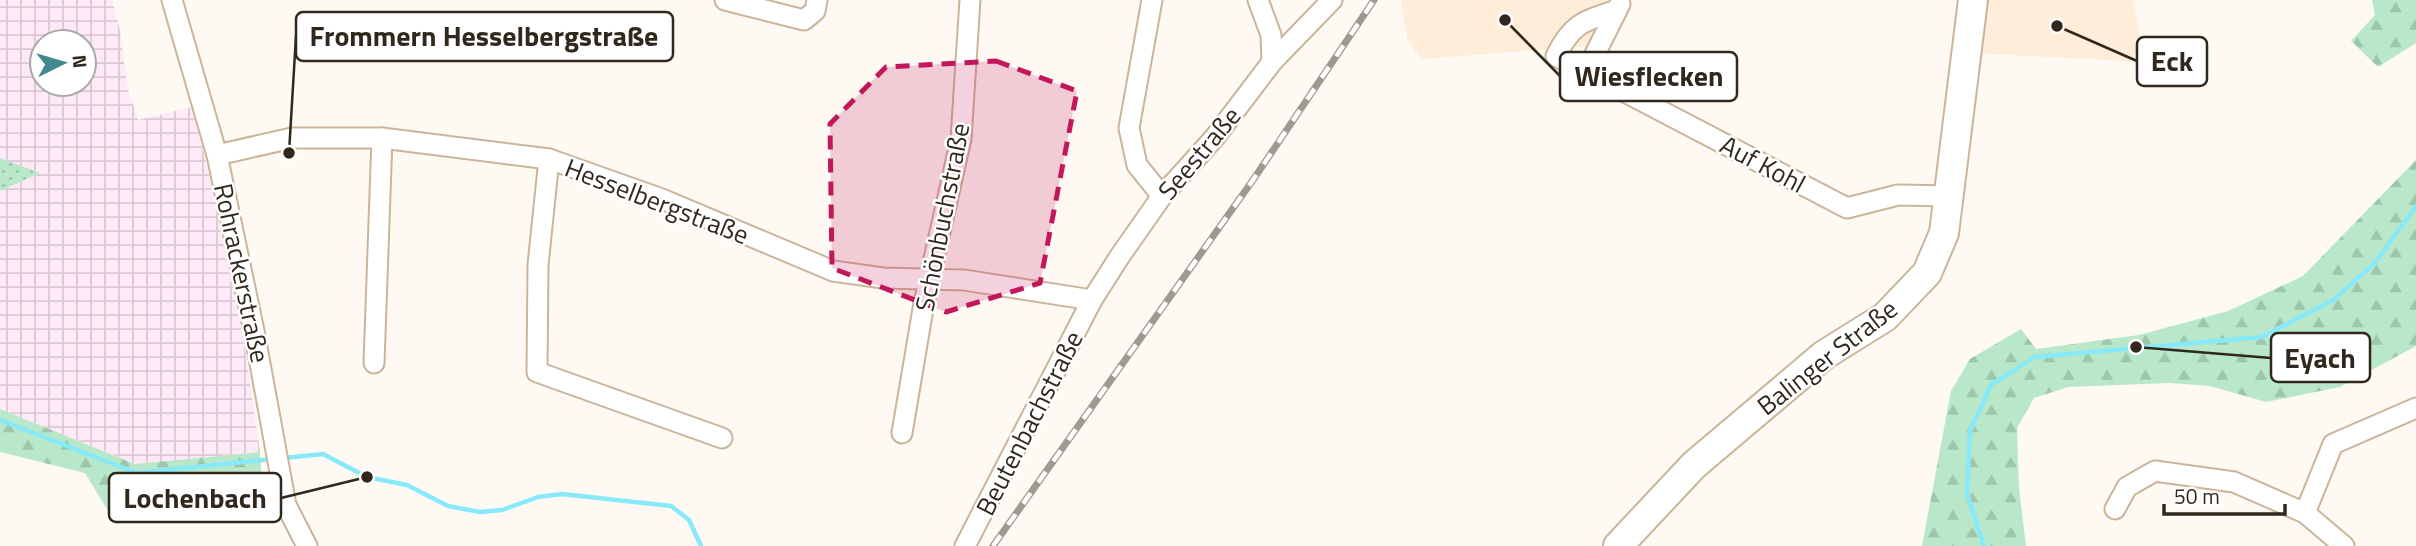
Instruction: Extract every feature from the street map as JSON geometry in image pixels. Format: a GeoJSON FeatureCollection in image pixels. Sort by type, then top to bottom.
{"type":"FeatureCollection","features":[{"type":"Feature","properties":{"kind":"main road","name":"Balinger Straße"},"geometry":{"type":"LineString","coordinates":[[1618,546],[1694,465],[1824,355],[1885,317],[1927,273],[1944,233],[1973,0]]}},
{"type":"Feature","properties":{"kind":"street","name":"Rohrackerstraße"},"geometry":{"type":"LineString","coordinates":[[172,0],[217,155],[286,505],[307,546]]}},
{"type":"Feature","properties":{"kind":"street"},"geometry":{"type":"LineString","coordinates":[[725,0],[804,20],[816,5]]}},
{"type":"Feature","properties":{"kind":"street","name":"Schönbuchstraße"},"geometry":{"type":"LineString","coordinates":[[902,433],[925,303],[961,139],[970,0]]}},
{"type":"Feature","properties":{"kind":"street"},"geometry":{"type":"LineString","coordinates":[[1152,0],[1129,128],[1137,165],[1162,196]]}},
{"type":"Feature","properties":{"kind":"street"},"geometry":{"type":"LineString","coordinates":[[1258,0],[1271,35],[1272,62]]}},
{"type":"Feature","properties":{"kind":"street","name":"Seestraße"},"geometry":{"type":"LineString","coordinates":[[1092,300],[1162,196],[1216,137],[1272,62],[1332,0]]}},
{"type":"Feature","properties":{"kind":"street"},"geometry":{"type":"LineString","coordinates":[[1586,72],[1620,5]]}},
{"type":"Feature","properties":{"kind":"street","name":"Auf Kohl"},"geometry":{"type":"LineString","coordinates":[[1620,5],[1580,22],[1567,35],[1556,56],[1847,208],[1898,195],[1950,196]]}},
{"type":"Feature","properties":{"kind":"street","name":"Hesselbergstraße"},"geometry":{"type":"LineString","coordinates":[[217,155],[292,138],[382,138],[549,159],[662,199],[833,271],[932,280],[964,280],[1092,300]]}},
{"type":"Feature","properties":{"kind":"street"},"geometry":{"type":"LineString","coordinates":[[374,363],[382,138]]}},
{"type":"Feature","properties":{"kind":"street"},"geometry":{"type":"LineString","coordinates":[[549,159],[538,265],[537,372],[722,438]]}},
{"type":"Feature","properties":{"kind":"street","name":"Beutenbachstraße"},"geometry":{"type":"LineString","coordinates":[[965,546],[1092,300]]}},
{"type":"Feature","properties":{"kind":"street"},"geometry":{"type":"LineString","coordinates":[[2305,513],[2333,444],[2416,408]]}},
{"type":"Feature","properties":{"kind":"street"},"geometry":{"type":"LineString","coordinates":[[2116,509],[2127,487],[2155,471],[2234,482],[2305,513],[2344,546]]}},
{"type":"Feature","properties":{"kind":"highlighted area"},"geometry":{"type":"Polygon","coordinates":[[[996,61],[1077,91],[1040,283],[946,312],[832,268],[830,124],[886,67],[996,61]]]}},
{"type":"Feature","properties":{"kind":"shaded area"},"geometry":{"type":"Polygon","coordinates":[[[0,0],[112,0],[120,30],[127,86],[138,120],[193,107],[238,299],[260,452],[136,464],[0,409],[0,191],[39,173],[0,158],[0,0]]]}},
{"type":"Feature","properties":{"kind":"shaded area"},"geometry":{"type":"Polygon","coordinates":[[[1401,0],[1618,0],[1589,46],[1421,59],[1407,39],[1401,0]]]}},
{"type":"Feature","properties":{"kind":"shaded area"},"geometry":{"type":"Polygon","coordinates":[[[1981,0],[2133,0],[2144,62],[1973,53],[1981,0]]]}},
{"type":"Feature","properties":{"kind":"green space"},"geometry":{"type":"Polygon","coordinates":[[[2372,0],[2416,0],[2416,43],[2378,67],[2351,41],[2375,15],[2372,0]]]}},
{"type":"Feature","properties":{"kind":"green space"},"geometry":{"type":"Polygon","coordinates":[[[0,158],[40,173],[0,191],[0,158]]]}},
{"type":"Feature","properties":{"kind":"green space"},"geometry":{"type":"Polygon","coordinates":[[[2416,160],[2416,346],[2340,387],[2266,402],[2210,386],[2169,383],[2068,387],[2034,398],[2017,428],[2019,488],[2026,546],[1922,546],[1951,391],[1970,359],[2021,329],[2036,349],[2139,335],[2228,311],[2303,276],[2416,160]]]}},
{"type":"Feature","properties":{"kind":"green space"},"geometry":{"type":"Polygon","coordinates":[[[0,409],[135,464],[260,452],[262,485],[116,524],[85,473],[0,452],[0,409]]]}},
{"type":"Feature","properties":{"kind":"waterway"},"geometry":{"type":"LineString","coordinates":[[1984,546],[1967,494],[1970,431],[1991,385],[2035,357],[2262,337],[2333,300],[2374,264],[2416,206]]}},
{"type":"Feature","properties":{"kind":"waterway"},"geometry":{"type":"LineString","coordinates":[[0,420],[137,473],[272,459]]}},
{"type":"Feature","properties":{"kind":"waterway"},"geometry":{"type":"LineString","coordinates":[[284,458],[323,454],[367,477],[407,485],[448,506],[480,512],[502,510],[538,497],[562,494],[671,506],[689,520],[701,546]]}},
{"type":"Feature","properties":{"kind":"railway"},"geometry":{"type":"LineString","coordinates":[[993,546],[1253,180],[1374,0]]}},
{"type":"Feature","properties":{"kind":"place","name":"Wiesflecken"},"geometry":{"type":"Point","coordinates":[1505,20]}},
{"type":"Feature","properties":{"kind":"place","name":"Eck"},"geometry":{"type":"Point","coordinates":[2057,26]}},
{"type":"Feature","properties":{"kind":"place","name":"Frommern Hesselbergstraße"},"geometry":{"type":"Point","coordinates":[289,153]}},
{"type":"Feature","properties":{"kind":"place","name":"Eyach"},"geometry":{"type":"Point","coordinates":[2136,347]}},
{"type":"Feature","properties":{"kind":"place","name":"Lochenbach"},"geometry":{"type":"Point","coordinates":[367,477]}}]}
